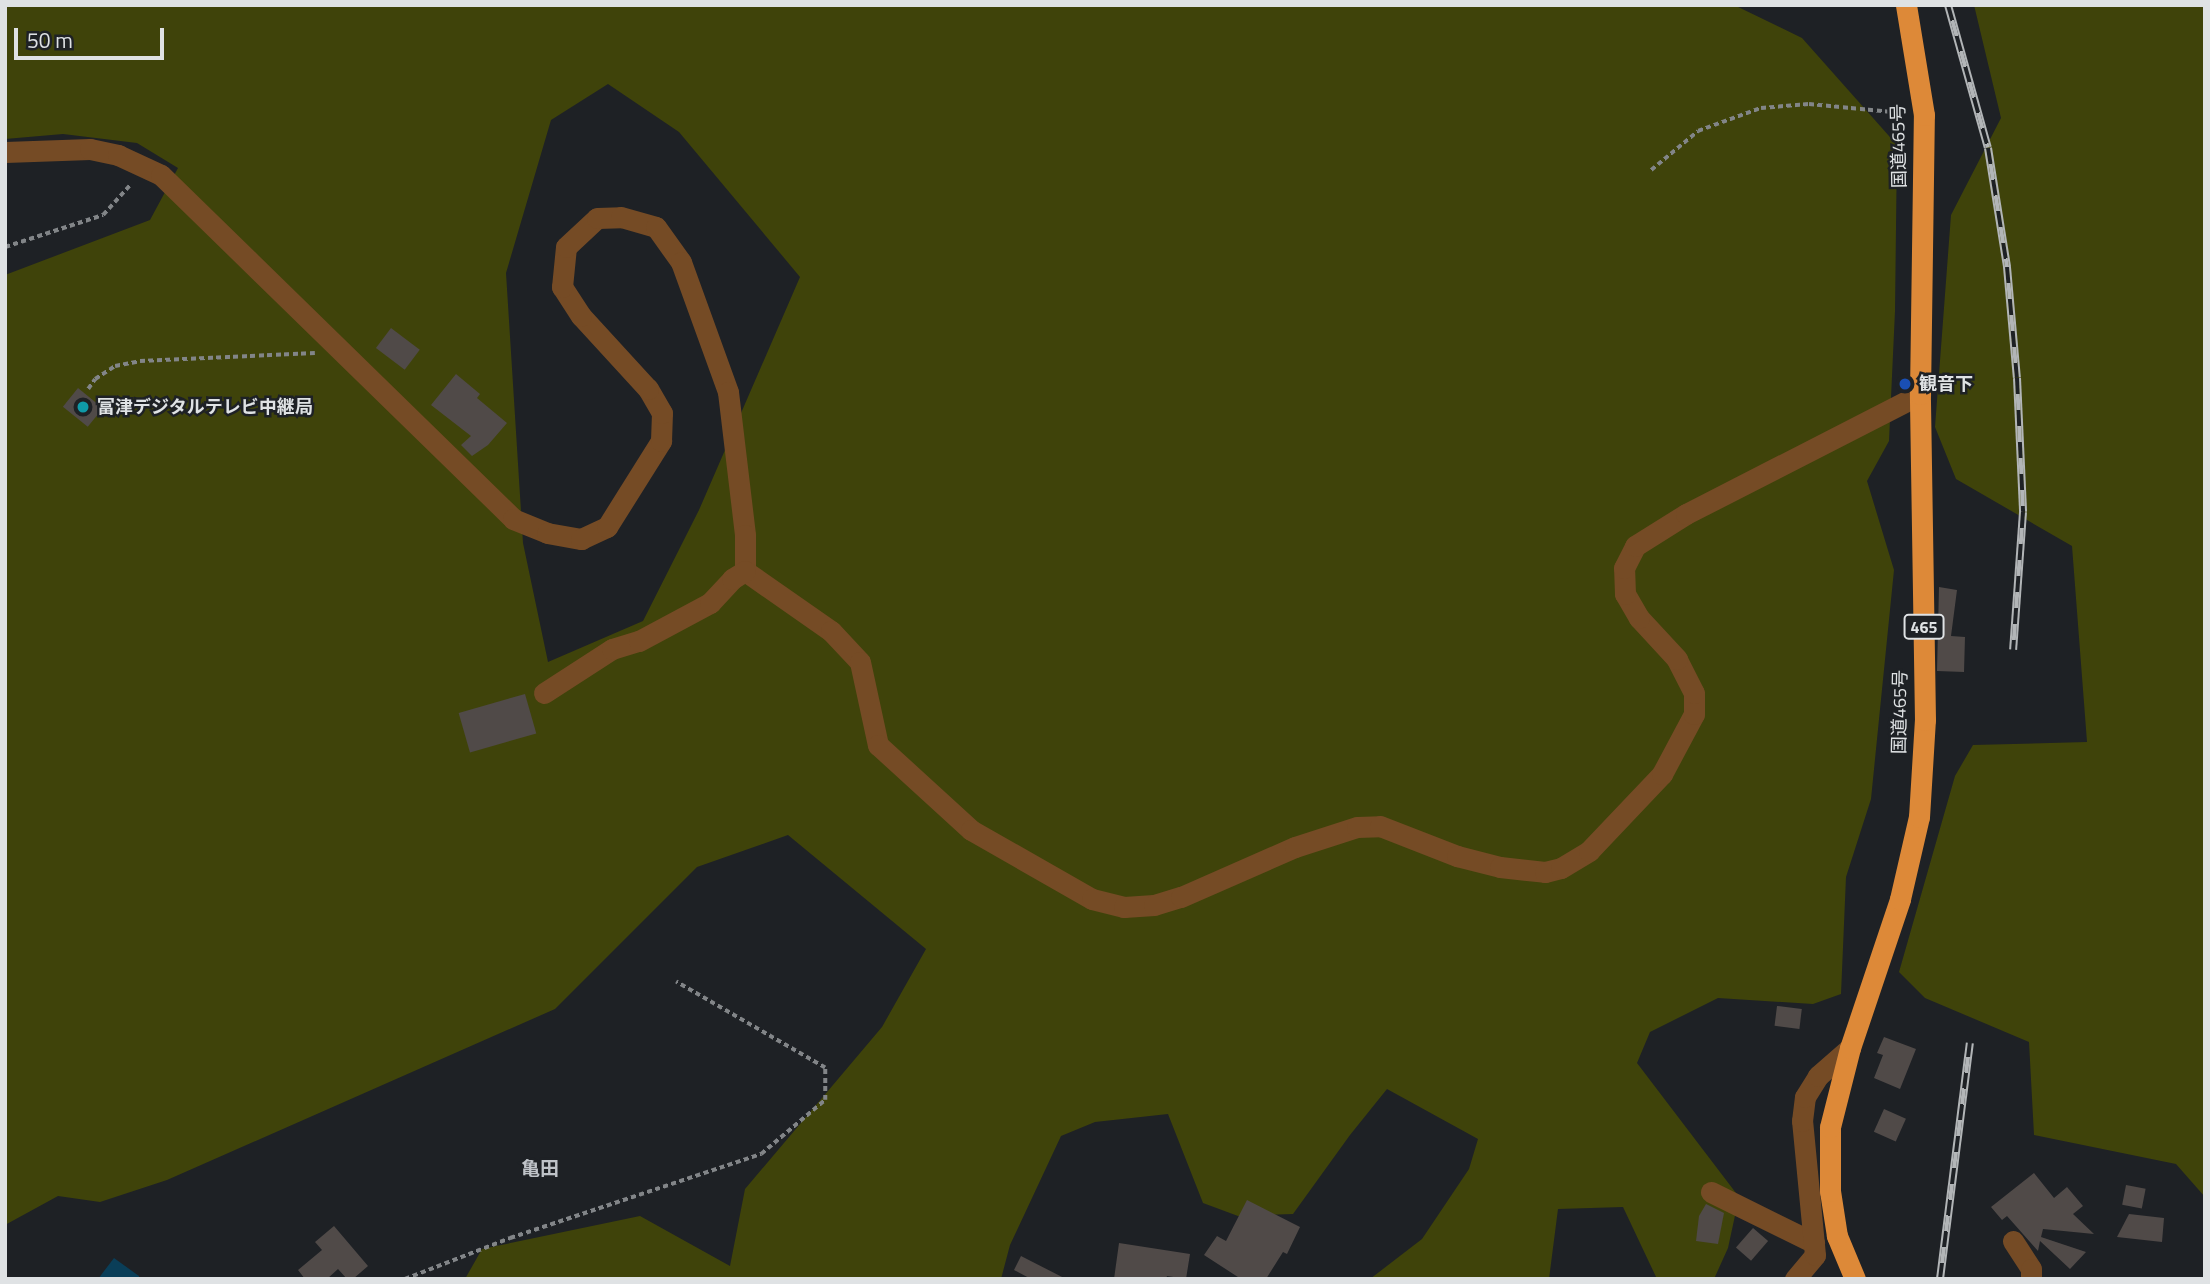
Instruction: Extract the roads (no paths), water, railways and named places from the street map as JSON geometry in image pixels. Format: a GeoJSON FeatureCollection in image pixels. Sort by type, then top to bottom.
{"type":"FeatureCollection","features":[{"type":"Feature","properties":{"kind":"highway","name":"国道465号"},"geometry":{"type":"LineString","coordinates":[[1855,1279],[1837,1236],[1830,1192],[1830,1127],[1850,1048],[1900,899],[1919,817],[1925,720],[1920,394],[1924,116],[1906,5]]}},
{"type":"Feature","properties":{"kind":"street"},"geometry":{"type":"LineString","coordinates":[[5,152],[90,149],[118,155],[160,175],[513,519],[547,533],[581,539],[607,527],[661,441],[662,413],[648,389],[581,316],[562,287],[566,247],[597,218],[621,217],[656,227],[681,262],[728,392],[745,535],[745,572]]}},
{"type":"Feature","properties":{"kind":"street"},"geometry":{"type":"LineString","coordinates":[[745,572],[831,631],[860,662],[878,745],[971,830],[1092,899],[1124,907],[1154,905],[1181,897],[1295,847],[1357,827],[1380,825],[1468,859],[1500,867],[1545,872],[1561,868],[1589,851],[1653,784],[1662,774],[1694,715],[1694,693],[1677,659],[1639,618],[1625,594],[1624,568],[1635,546],[1686,514],[1920,394]]}},
{"type":"Feature","properties":{"kind":"street"},"geometry":{"type":"LineString","coordinates":[[544,694],[612,649],[639,641],[710,603],[732,579],[745,572]]}},
{"type":"Feature","properties":{"kind":"street"},"geometry":{"type":"LineString","coordinates":[[1794,1279],[1815,1255],[1802,1121],[1805,1097],[1818,1076],[1850,1048]]}},
{"type":"Feature","properties":{"kind":"street"},"geometry":{"type":"LineString","coordinates":[[1711,1192],[1814,1243]]}},
{"type":"Feature","properties":{"kind":"street"},"geometry":{"type":"LineString","coordinates":[[2013,1241],[2031,1269],[2031,1279]]}},
{"type":"Feature","properties":{"kind":"water"},"geometry":{"type":"Polygon","coordinates":[[[114,1258],[139,1276],[139,1279],[98,1279],[114,1258]]]}},
{"type":"Feature","properties":{"kind":"railway"},"geometry":{"type":"LineString","coordinates":[[1948,5],[1988,148],[2007,267],[2017,378],[2023,512],[2013,650]]}},
{"type":"Feature","properties":{"kind":"railway"},"geometry":{"type":"LineString","coordinates":[[1940,1279],[1970,1043]]}},
{"type":"Feature","properties":{"kind":"place","name":"観音下"},"geometry":{"type":"Point","coordinates":[1905,384]}},
{"type":"Feature","properties":{"kind":"place","name":"富津デジタルテレビ中継局"},"geometry":{"type":"Point","coordinates":[83,407]}},
{"type":"Feature","properties":{"kind":"district","name":"亀田"},"geometry":{"type":"Point","coordinates":[540,1168]}}]}
